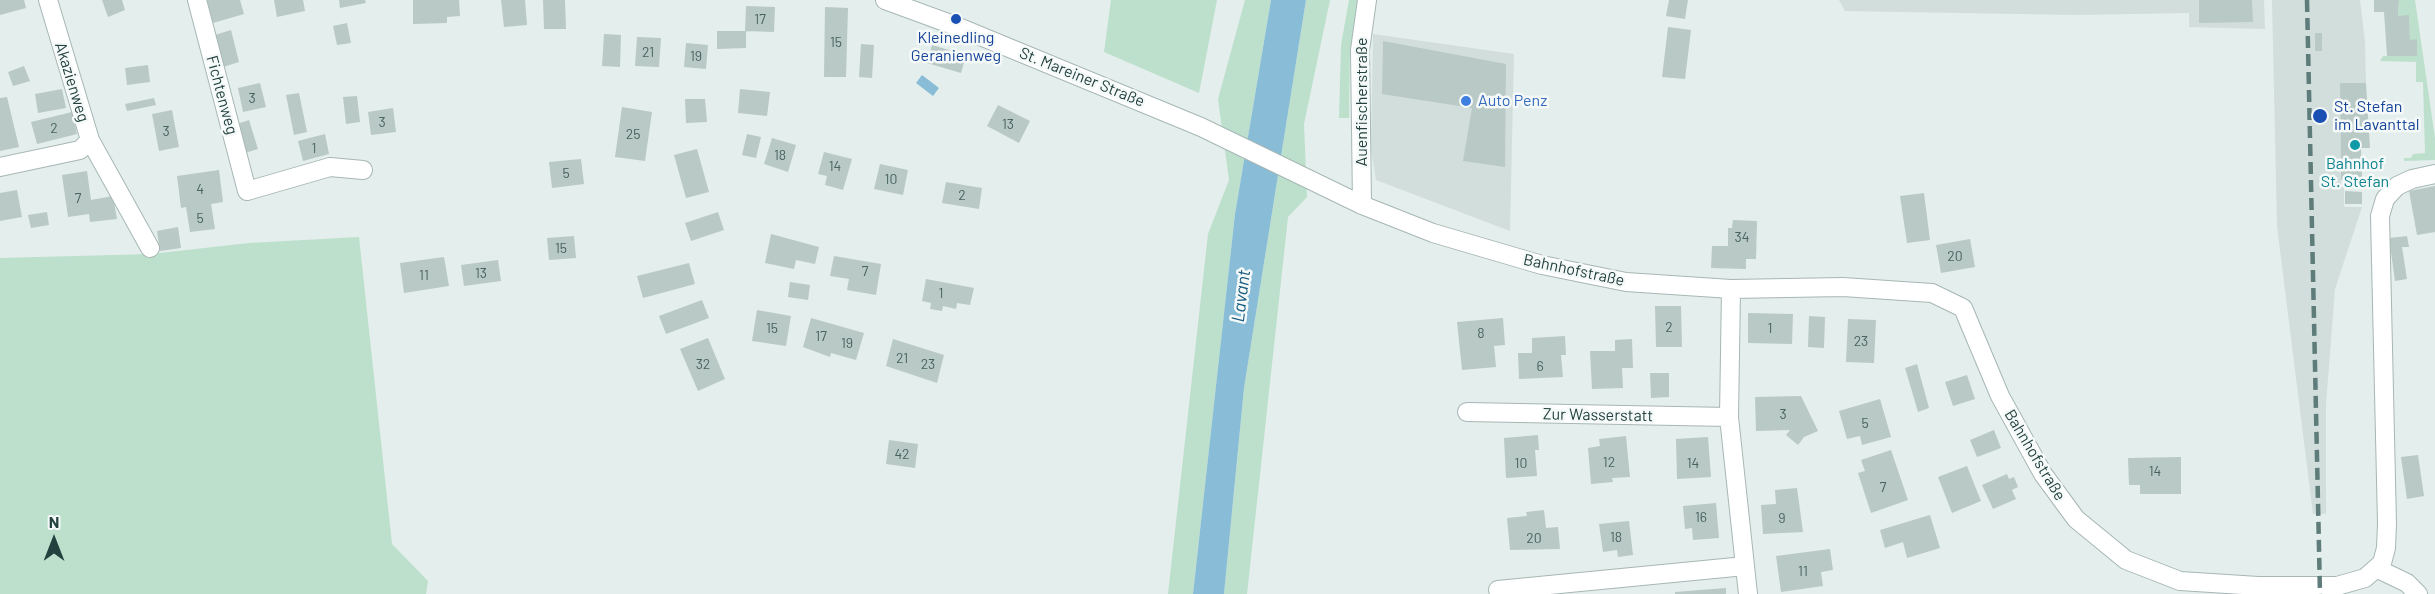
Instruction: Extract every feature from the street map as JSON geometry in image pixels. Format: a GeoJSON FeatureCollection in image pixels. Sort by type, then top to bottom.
{"type":"FeatureCollection","features":[{"type":"Feature","properties":{"kind":"street","name":"Akazienweg"},"geometry":{"type":"LineString","coordinates":[[0,167],[81,150],[90,140],[48,0]]}},
{"type":"Feature","properties":{"kind":"street","name":"Fichtenweg"},"geometry":{"type":"LineString","coordinates":[[197,0],[247,191],[330,168],[363,170]]}},
{"type":"Feature","properties":{"kind":"street","name":"St. Mareiner Straße"},"geometry":{"type":"LineString","coordinates":[[885,0],[929,7],[1210,132],[1315,183]]}},
{"type":"Feature","properties":{"kind":"street","name":"Auenfischerstraße"},"geometry":{"type":"LineString","coordinates":[[1362,205],[1360,50],[1367,0]]}},
{"type":"Feature","properties":{"kind":"street"},"geometry":{"type":"LineString","coordinates":[[90,140],[150,248]]}},
{"type":"Feature","properties":{"kind":"street"},"geometry":{"type":"LineString","coordinates":[[2418,594],[2407,583],[2378,569],[2384,556],[2387,533],[2380,216],[2385,199],[2397,186],[2412,178],[2435,174]]}},
{"type":"Feature","properties":{"kind":"street","name":"Bahnhofstraße"},"geometry":{"type":"LineString","coordinates":[[1315,183],[1432,233],[1542,265],[1626,282],[1731,289],[1843,287],[1932,294],[1963,308],[2000,396],[2043,474],[2076,519],[2126,560],[2180,581],[2259,586],[2337,586],[2366,578],[2378,569]]}},
{"type":"Feature","properties":{"kind":"street"},"geometry":{"type":"LineString","coordinates":[[1731,289],[1729,417],[1748,594]]}},
{"type":"Feature","properties":{"kind":"street","name":"Zur Wasserstatt"},"geometry":{"type":"LineString","coordinates":[[1467,412],[1729,417]]}},
{"type":"Feature","properties":{"kind":"street"},"geometry":{"type":"LineString","coordinates":[[1498,590],[1744,566]]}},
{"type":"Feature","properties":{"kind":"shaded area"},"geometry":{"type":"Polygon","coordinates":[[[1839,0],[2264,0],[2265,29],[2189,27],[2189,13],[2077,15],[1845,11],[1839,0]]]}},
{"type":"Feature","properties":{"kind":"shaded area"},"geometry":{"type":"Polygon","coordinates":[[[2272,0],[2360,0],[2365,42],[2366,83],[2340,84],[2341,187],[2344,187],[2344,207],[2362,207],[2335,289],[2326,404],[2326,514],[2313,514],[2277,226],[2272,0]]]}},
{"type":"Feature","properties":{"kind":"shaded area"},"geometry":{"type":"Polygon","coordinates":[[[1373,34],[1514,54],[1510,231],[1376,180],[1371,150],[1373,34]]]}},
{"type":"Feature","properties":{"kind":"green space"},"geometry":{"type":"Polygon","coordinates":[[[1111,0],[1217,0],[1199,93],[1104,52],[1111,0]]]}},
{"type":"Feature","properties":{"kind":"green space"},"geometry":{"type":"Polygon","coordinates":[[[1245,0],[1271,0],[1235,214],[1193,594],[1168,594],[1208,234],[1229,180],[1218,99],[1245,0]]]}},
{"type":"Feature","properties":{"kind":"green space"},"geometry":{"type":"Polygon","coordinates":[[[1306,0],[1330,0],[1304,124],[1307,197],[1288,217],[1247,594],[1224,594],[1244,388],[1306,0]]]}},
{"type":"Feature","properties":{"kind":"green space"},"geometry":{"type":"Polygon","coordinates":[[[1349,0],[1359,0],[1350,49],[1349,118],[1339,118],[1341,45],[1349,0]]]}},
{"type":"Feature","properties":{"kind":"green space"},"geometry":{"type":"Polygon","coordinates":[[[2399,0],[2415,0],[2435,138],[2435,160],[2404,161],[2404,158],[2411,158],[2413,154],[2425,153],[2423,82],[2416,82],[2416,62],[2380,61],[2383,56],[2417,56],[2417,40],[2410,40],[2409,16],[2398,16],[2399,0]]]}},
{"type":"Feature","properties":{"kind":"green space"},"geometry":{"type":"Polygon","coordinates":[[[359,237],[392,544],[428,581],[426,594],[0,594],[0,258],[151,254],[249,243],[359,237]]]}},
{"type":"Feature","properties":{"kind":"water","name":"Lavant"},"geometry":{"type":"Polygon","coordinates":[[[1271,0],[1306,0],[1244,388],[1224,594],[1193,594],[1235,214],[1271,0]]]}},
{"type":"Feature","properties":{"kind":"water"},"geometry":{"type":"Polygon","coordinates":[[[922,75],[939,88],[933,96],[916,83],[922,75]]]}},
{"type":"Feature","properties":{"kind":"building"},"geometry":{"type":"Polygon","coordinates":[[[0,0],[24,0],[26,8],[0,15],[0,0]]]}},
{"type":"Feature","properties":{"kind":"building"},"geometry":{"type":"Polygon","coordinates":[[[102,0],[122,0],[125,10],[108,17],[102,0]]]}},
{"type":"Feature","properties":{"kind":"building"},"geometry":{"type":"Polygon","coordinates":[[[207,0],[240,0],[244,14],[213,23],[207,0]]]}},
{"type":"Feature","properties":{"kind":"building"},"geometry":{"type":"Polygon","coordinates":[[[274,0],[303,0],[305,11],[277,17],[274,0]]]}},
{"type":"Feature","properties":{"kind":"building"},"geometry":{"type":"Polygon","coordinates":[[[339,0],[365,0],[366,3],[340,8],[339,0]]]}},
{"type":"Feature","properties":{"kind":"building"},"geometry":{"type":"Polygon","coordinates":[[[413,0],[459,0],[460,16],[447,17],[447,23],[413,24],[413,0]]]}},
{"type":"Feature","properties":{"kind":"building"},"geometry":{"type":"Polygon","coordinates":[[[501,0],[525,0],[527,25],[504,27],[501,0]]]}},
{"type":"Feature","properties":{"kind":"building"},"geometry":{"type":"Polygon","coordinates":[[[543,0],[565,0],[566,29],[544,29],[543,0]]]}},
{"type":"Feature","properties":{"kind":"building"},"geometry":{"type":"Polygon","coordinates":[[[1669,0],[1688,0],[1685,19],[1666,16],[1669,0]]]}},
{"type":"Feature","properties":{"kind":"building"},"geometry":{"type":"Polygon","coordinates":[[[2199,0],[2252,0],[2253,22],[2199,23],[2199,0]]]}},
{"type":"Feature","properties":{"kind":"building"},"geometry":{"type":"Polygon","coordinates":[[[2374,0],[2399,0],[2398,16],[2409,15],[2410,40],[2417,39],[2417,56],[2387,56],[2384,12],[2374,12],[2374,0]]]}},
{"type":"Feature","properties":{"kind":"building"},"geometry":{"type":"Polygon","coordinates":[[[746,6],[775,7],[774,32],[745,31],[746,6]]]}},
{"type":"Feature","properties":{"kind":"building"},"geometry":{"type":"Polygon","coordinates":[[[825,7],[848,8],[846,77],[824,77],[825,7]]]}},
{"type":"Feature","properties":{"kind":"building"},"geometry":{"type":"Polygon","coordinates":[[[347,23],[351,43],[337,45],[333,26],[347,23]]]}},
{"type":"Feature","properties":{"kind":"building"},"geometry":{"type":"Polygon","coordinates":[[[1668,27],[1691,30],[1685,79],[1662,77],[1668,27]]]}},
{"type":"Feature","properties":{"kind":"building"},"geometry":{"type":"Polygon","coordinates":[[[231,30],[239,62],[223,67],[215,35],[231,30]]]}},
{"type":"Feature","properties":{"kind":"building"},"geometry":{"type":"Polygon","coordinates":[[[717,31],[746,31],[746,48],[717,49],[717,31]]]}},
{"type":"Feature","properties":{"kind":"building"},"geometry":{"type":"Polygon","coordinates":[[[2315,33],[2322,33],[2322,51],[2315,51],[2315,33]]]}},
{"type":"Feature","properties":{"kind":"building"},"geometry":{"type":"Polygon","coordinates":[[[604,34],[621,35],[620,67],[602,66],[604,34]]]}},
{"type":"Feature","properties":{"kind":"building"},"geometry":{"type":"Polygon","coordinates":[[[637,37],[661,38],[659,67],[635,66],[637,37]]]}},
{"type":"Feature","properties":{"kind":"building","name":"Auto Penz"},"geometry":{"type":"Polygon","coordinates":[[[1383,41],[1506,64],[1505,167],[1463,161],[1472,108],[1382,94],[1383,41]]]}},
{"type":"Feature","properties":{"kind":"building"},"geometry":{"type":"Polygon","coordinates":[[[686,43],[708,45],[706,69],[684,67],[686,43]]]}},
{"type":"Feature","properties":{"kind":"building"},"geometry":{"type":"Polygon","coordinates":[[[861,44],[874,45],[872,78],[859,77],[861,44]]]}},
{"type":"Feature","properties":{"kind":"building"},"geometry":{"type":"Polygon","coordinates":[[[932,45],[966,55],[961,73],[927,63],[932,45]]]}},
{"type":"Feature","properties":{"kind":"building"},"geometry":{"type":"Polygon","coordinates":[[[148,65],[150,82],[127,85],[125,68],[148,65]]]}},
{"type":"Feature","properties":{"kind":"building"},"geometry":{"type":"Polygon","coordinates":[[[24,66],[30,81],[13,86],[8,72],[24,66]]]}},
{"type":"Feature","properties":{"kind":"building"},"geometry":{"type":"Polygon","coordinates":[[[260,83],[266,107],[243,112],[238,88],[260,83]]]}},
{"type":"Feature","properties":{"kind":"building","name":"Bahnhof St. Stefan"},"geometry":{"type":"Polygon","coordinates":[[[2340,83],[2366,83],[2370,148],[2361,148],[2362,179],[2341,180],[2340,83]]]}},
{"type":"Feature","properties":{"kind":"building"},"geometry":{"type":"Polygon","coordinates":[[[62,89],[66,108],[38,113],[35,94],[62,89]]]}},
{"type":"Feature","properties":{"kind":"building"},"geometry":{"type":"Polygon","coordinates":[[[740,89],[770,92],[767,116],[738,113],[740,89]]]}},
{"type":"Feature","properties":{"kind":"building"},"geometry":{"type":"Polygon","coordinates":[[[299,93],[307,132],[294,135],[286,95],[299,93]]]}},
{"type":"Feature","properties":{"kind":"building"},"geometry":{"type":"Polygon","coordinates":[[[357,96],[360,122],[346,124],[343,97],[357,96]]]}},
{"type":"Feature","properties":{"kind":"building"},"geometry":{"type":"Polygon","coordinates":[[[7,97],[19,147],[0,151],[0,98],[7,97]]]}},
{"type":"Feature","properties":{"kind":"building"},"geometry":{"type":"Polygon","coordinates":[[[154,98],[156,105],[127,111],[125,104],[154,98]]]}},
{"type":"Feature","properties":{"kind":"building"},"geometry":{"type":"Polygon","coordinates":[[[685,99],[705,99],[707,122],[686,123],[685,99]]]}},
{"type":"Feature","properties":{"kind":"building"},"geometry":{"type":"Polygon","coordinates":[[[998,105],[1030,121],[1019,143],[987,126],[998,105]]]}},
{"type":"Feature","properties":{"kind":"building"},"geometry":{"type":"Polygon","coordinates":[[[622,107],[652,112],[645,161],[615,157],[622,107]]]}},
{"type":"Feature","properties":{"kind":"building"},"geometry":{"type":"Polygon","coordinates":[[[393,108],[396,132],[371,135],[368,112],[393,108]]]}},
{"type":"Feature","properties":{"kind":"building"},"geometry":{"type":"Polygon","coordinates":[[[172,110],[179,147],[159,151],[152,114],[172,110]]]}},
{"type":"Feature","properties":{"kind":"building"},"geometry":{"type":"Polygon","coordinates":[[[72,112],[77,134],[37,144],[31,122],[72,112]]]}},
{"type":"Feature","properties":{"kind":"building"},"geometry":{"type":"Polygon","coordinates":[[[249,120],[258,149],[245,153],[237,124],[249,120]]]}},
{"type":"Feature","properties":{"kind":"building"},"geometry":{"type":"Polygon","coordinates":[[[325,134],[329,154],[303,161],[298,141],[325,134]]]}},
{"type":"Feature","properties":{"kind":"building"},"geometry":{"type":"Polygon","coordinates":[[[747,134],[761,137],[756,158],[742,155],[747,134]]]}},
{"type":"Feature","properties":{"kind":"building"},"geometry":{"type":"Polygon","coordinates":[[[772,138],[796,145],[788,172],[764,164],[772,138]]]}},
{"type":"Feature","properties":{"kind":"building"},"geometry":{"type":"Polygon","coordinates":[[[697,149],[709,192],[686,198],[674,155],[697,149]]]}},
{"type":"Feature","properties":{"kind":"building"},"geometry":{"type":"Polygon","coordinates":[[[824,152],[852,159],[843,190],[825,185],[827,176],[818,174],[824,152]]]}},
{"type":"Feature","properties":{"kind":"building"},"geometry":{"type":"Polygon","coordinates":[[[581,159],[584,184],[552,188],[549,162],[581,159]]]}},
{"type":"Feature","properties":{"kind":"building"},"geometry":{"type":"Polygon","coordinates":[[[880,164],[908,170],[903,195],[874,189],[880,164]]]}},
{"type":"Feature","properties":{"kind":"building"},"geometry":{"type":"Polygon","coordinates":[[[219,170],[223,202],[211,204],[215,229],[190,232],[186,207],[181,208],[177,176],[219,170]]]}},
{"type":"Feature","properties":{"kind":"building"},"geometry":{"type":"Polygon","coordinates":[[[87,171],[91,200],[113,196],[117,219],[90,222],[89,214],[68,217],[62,175],[87,171]]]}},
{"type":"Feature","properties":{"kind":"building"},"geometry":{"type":"Polygon","coordinates":[[[946,182],[982,188],[979,209],[942,203],[946,182]]]}},
{"type":"Feature","properties":{"kind":"building"},"geometry":{"type":"Polygon","coordinates":[[[2435,186],[2435,232],[2417,235],[2409,191],[2435,186]]]}},
{"type":"Feature","properties":{"kind":"building"},"geometry":{"type":"Polygon","coordinates":[[[17,190],[22,217],[0,221],[0,193],[17,190]]]}},
{"type":"Feature","properties":{"kind":"building"},"geometry":{"type":"Polygon","coordinates":[[[2345,191],[2362,192],[2362,204],[2345,204],[2345,191]]]}},
{"type":"Feature","properties":{"kind":"building"},"geometry":{"type":"Polygon","coordinates":[[[1924,193],[1930,240],[1907,243],[1900,196],[1924,193]]]}},
{"type":"Feature","properties":{"kind":"building"},"geometry":{"type":"Polygon","coordinates":[[[47,212],[49,225],[31,228],[28,215],[47,212]]]}},
{"type":"Feature","properties":{"kind":"building"},"geometry":{"type":"Polygon","coordinates":[[[718,212],[724,230],[691,241],[685,223],[718,212]]]}},
{"type":"Feature","properties":{"kind":"building"},"geometry":{"type":"Polygon","coordinates":[[[1733,220],[1757,221],[1756,259],[1746,259],[1746,269],[1711,268],[1712,246],[1728,246],[1728,228],[1732,228],[1733,220]]]}},
{"type":"Feature","properties":{"kind":"building"},"geometry":{"type":"Polygon","coordinates":[[[178,227],[181,248],[160,251],[157,231],[178,227]]]}},
{"type":"Feature","properties":{"kind":"building"},"geometry":{"type":"Polygon","coordinates":[[[771,234],[819,247],[815,264],[796,260],[794,269],[765,263],[771,234]]]}},
{"type":"Feature","properties":{"kind":"building"},"geometry":{"type":"Polygon","coordinates":[[[574,236],[576,258],[549,260],[547,238],[574,236]]]}},
{"type":"Feature","properties":{"kind":"building"},"geometry":{"type":"Polygon","coordinates":[[[2407,236],[2409,247],[2402,247],[2407,279],[2395,281],[2389,238],[2407,236]]]}},
{"type":"Feature","properties":{"kind":"building"},"geometry":{"type":"Polygon","coordinates":[[[1970,239],[1975,267],[1941,273],[1936,245],[1970,239]]]}},
{"type":"Feature","properties":{"kind":"building"},"geometry":{"type":"Polygon","coordinates":[[[834,256],[881,264],[876,295],[847,290],[849,279],[830,276],[834,256]]]}},
{"type":"Feature","properties":{"kind":"building"},"geometry":{"type":"Polygon","coordinates":[[[444,257],[449,286],[404,293],[400,263],[444,257]]]}},
{"type":"Feature","properties":{"kind":"building"},"geometry":{"type":"Polygon","coordinates":[[[498,260],[501,281],[464,286],[461,265],[498,260]]]}},
{"type":"Feature","properties":{"kind":"building"},"geometry":{"type":"Polygon","coordinates":[[[689,263],[695,284],[643,298],[637,276],[689,263]]]}},
{"type":"Feature","properties":{"kind":"building"},"geometry":{"type":"Polygon","coordinates":[[[926,279],[974,288],[970,305],[957,303],[956,309],[943,306],[942,311],[930,309],[931,303],[922,301],[926,279]]]}},
{"type":"Feature","properties":{"kind":"building"},"geometry":{"type":"Polygon","coordinates":[[[790,282],[810,285],[808,300],[788,297],[790,282]]]}},
{"type":"Feature","properties":{"kind":"building"},"geometry":{"type":"Polygon","coordinates":[[[702,300],[709,318],[666,334],[659,316],[702,300]]]}},
{"type":"Feature","properties":{"kind":"building"},"geometry":{"type":"Polygon","coordinates":[[[1655,306],[1681,306],[1682,347],[1656,347],[1655,306]]]}},
{"type":"Feature","properties":{"kind":"building"},"geometry":{"type":"Polygon","coordinates":[[[757,310],[791,316],[786,346],[752,341],[757,310]]]}},
{"type":"Feature","properties":{"kind":"building"},"geometry":{"type":"Polygon","coordinates":[[[1748,313],[1793,314],[1792,344],[1748,343],[1748,313]]]}},
{"type":"Feature","properties":{"kind":"building"},"geometry":{"type":"Polygon","coordinates":[[[1809,316],[1825,317],[1824,348],[1808,347],[1809,316]]]}},
{"type":"Feature","properties":{"kind":"building"},"geometry":{"type":"Polygon","coordinates":[[[811,318],[864,333],[856,360],[831,353],[830,357],[803,347],[811,318]]]}},
{"type":"Feature","properties":{"kind":"building"},"geometry":{"type":"Polygon","coordinates":[[[1503,318],[1505,345],[1494,346],[1496,367],[1462,370],[1457,322],[1503,318]]]}},
{"type":"Feature","properties":{"kind":"building"},"geometry":{"type":"Polygon","coordinates":[[[1848,319],[1876,320],[1874,363],[1846,362],[1848,319]]]}},
{"type":"Feature","properties":{"kind":"building"},"geometry":{"type":"Polygon","coordinates":[[[1565,336],[1566,355],[1561,355],[1563,377],[1519,379],[1518,353],[1532,353],[1532,338],[1565,336]]]}},
{"type":"Feature","properties":{"kind":"building"},"geometry":{"type":"Polygon","coordinates":[[[708,338],[725,379],[698,391],[680,349],[708,338]]]}},
{"type":"Feature","properties":{"kind":"building"},"geometry":{"type":"Polygon","coordinates":[[[893,339],[944,355],[937,383],[886,366],[893,339]]]}},
{"type":"Feature","properties":{"kind":"building"},"geometry":{"type":"Polygon","coordinates":[[[1632,339],[1633,368],[1622,368],[1623,388],[1592,389],[1590,351],[1615,351],[1615,340],[1632,339]]]}},
{"type":"Feature","properties":{"kind":"building"},"geometry":{"type":"Polygon","coordinates":[[[1917,364],[1929,408],[1918,412],[1905,368],[1917,364]]]}},
{"type":"Feature","properties":{"kind":"building"},"geometry":{"type":"Polygon","coordinates":[[[1650,373],[1669,373],[1669,397],[1651,398],[1650,373]]]}},
{"type":"Feature","properties":{"kind":"building"},"geometry":{"type":"Polygon","coordinates":[[[1967,375],[1975,399],[1953,406],[1945,382],[1967,375]]]}},
{"type":"Feature","properties":{"kind":"building"},"geometry":{"type":"Polygon","coordinates":[[[1801,396],[1818,431],[1804,437],[1798,445],[1786,435],[1790,430],[1756,431],[1755,397],[1801,396]]]}},
{"type":"Feature","properties":{"kind":"building"},"geometry":{"type":"Polygon","coordinates":[[[1880,399],[1891,437],[1862,445],[1860,436],[1847,439],[1839,411],[1880,399]]]}},
{"type":"Feature","properties":{"kind":"building"},"geometry":{"type":"Polygon","coordinates":[[[1994,430],[2001,448],[1977,457],[1970,440],[1994,430]]]}},
{"type":"Feature","properties":{"kind":"building"},"geometry":{"type":"Polygon","coordinates":[[[1538,435],[1539,450],[1535,450],[1537,476],[1506,478],[1504,438],[1538,435]]]}},
{"type":"Feature","properties":{"kind":"building"},"geometry":{"type":"Polygon","coordinates":[[[1626,436],[1630,477],[1612,478],[1613,482],[1591,484],[1588,448],[1600,446],[1599,439],[1626,436]]]}},
{"type":"Feature","properties":{"kind":"building"},"geometry":{"type":"Polygon","coordinates":[[[1708,437],[1711,477],[1677,479],[1676,439],[1708,437]]]}},
{"type":"Feature","properties":{"kind":"building"},"geometry":{"type":"Polygon","coordinates":[[[889,440],[918,444],[915,468],[886,464],[889,440]]]}},
{"type":"Feature","properties":{"kind":"building"},"geometry":{"type":"Polygon","coordinates":[[[1891,450],[1908,500],[1871,513],[1858,473],[1865,471],[1861,460],[1891,450]]]}},
{"type":"Feature","properties":{"kind":"building"},"geometry":{"type":"Polygon","coordinates":[[[2418,455],[2424,496],[2407,499],[2401,457],[2418,455]]]}},
{"type":"Feature","properties":{"kind":"building"},"geometry":{"type":"Polygon","coordinates":[[[2181,457],[2181,494],[2140,494],[2140,485],[2129,485],[2128,458],[2181,457]]]}},
{"type":"Feature","properties":{"kind":"building"},"geometry":{"type":"Polygon","coordinates":[[[1967,466],[1981,501],[1952,513],[1938,477],[1967,466]]]}},
{"type":"Feature","properties":{"kind":"building"},"geometry":{"type":"Polygon","coordinates":[[[2007,474],[2009,479],[2014,477],[2018,487],[2012,490],[2016,499],[1993,509],[1982,485],[2007,474]]]}},
{"type":"Feature","properties":{"kind":"building"},"geometry":{"type":"Polygon","coordinates":[[[1797,488],[1803,532],[1763,534],[1761,505],[1776,504],[1775,490],[1797,488]]]}},
{"type":"Feature","properties":{"kind":"building"},"geometry":{"type":"Polygon","coordinates":[[[1716,503],[1719,538],[1693,540],[1692,528],[1685,529],[1683,506],[1716,503]]]}},
{"type":"Feature","properties":{"kind":"building"},"geometry":{"type":"Polygon","coordinates":[[[1544,510],[1546,528],[1558,527],[1560,549],[1510,550],[1507,518],[1527,516],[1526,512],[1544,510]]]}},
{"type":"Feature","properties":{"kind":"building"},"geometry":{"type":"Polygon","coordinates":[[[1930,515],[1940,548],[1907,558],[1903,542],[1885,548],[1880,530],[1930,515]]]}},
{"type":"Feature","properties":{"kind":"building"},"geometry":{"type":"Polygon","coordinates":[[[1629,521],[1633,555],[1618,557],[1617,550],[1603,552],[1599,524],[1629,521]]]}},
{"type":"Feature","properties":{"kind":"building"},"geometry":{"type":"Polygon","coordinates":[[[1830,549],[1833,570],[1821,572],[1823,586],[1781,592],[1776,556],[1830,549]]]}},
{"type":"Feature","properties":{"kind":"building"},"geometry":{"type":"Polygon","coordinates":[[[1726,588],[1726,594],[1675,594],[1675,592],[1726,588]]]}},
{"type":"Feature","properties":{"kind":"railway"},"geometry":{"type":"LineString","coordinates":[[2307,0],[2320,594]]}},
{"type":"Feature","properties":{"kind":"place","name":"Kleinedling Geranienweg"},"geometry":{"type":"Point","coordinates":[956,19]}},
{"type":"Feature","properties":{"kind":"place","name":"Auto Penz"},"geometry":{"type":"Point","coordinates":[1466,101]}},
{"type":"Feature","properties":{"kind":"place","name":"St. Stefan im Lavanttal"},"geometry":{"type":"Point","coordinates":[2320,116]}},
{"type":"Feature","properties":{"kind":"place","name":"Bahnhof St. Stefan"},"geometry":{"type":"Point","coordinates":[2355,145]}}]}
